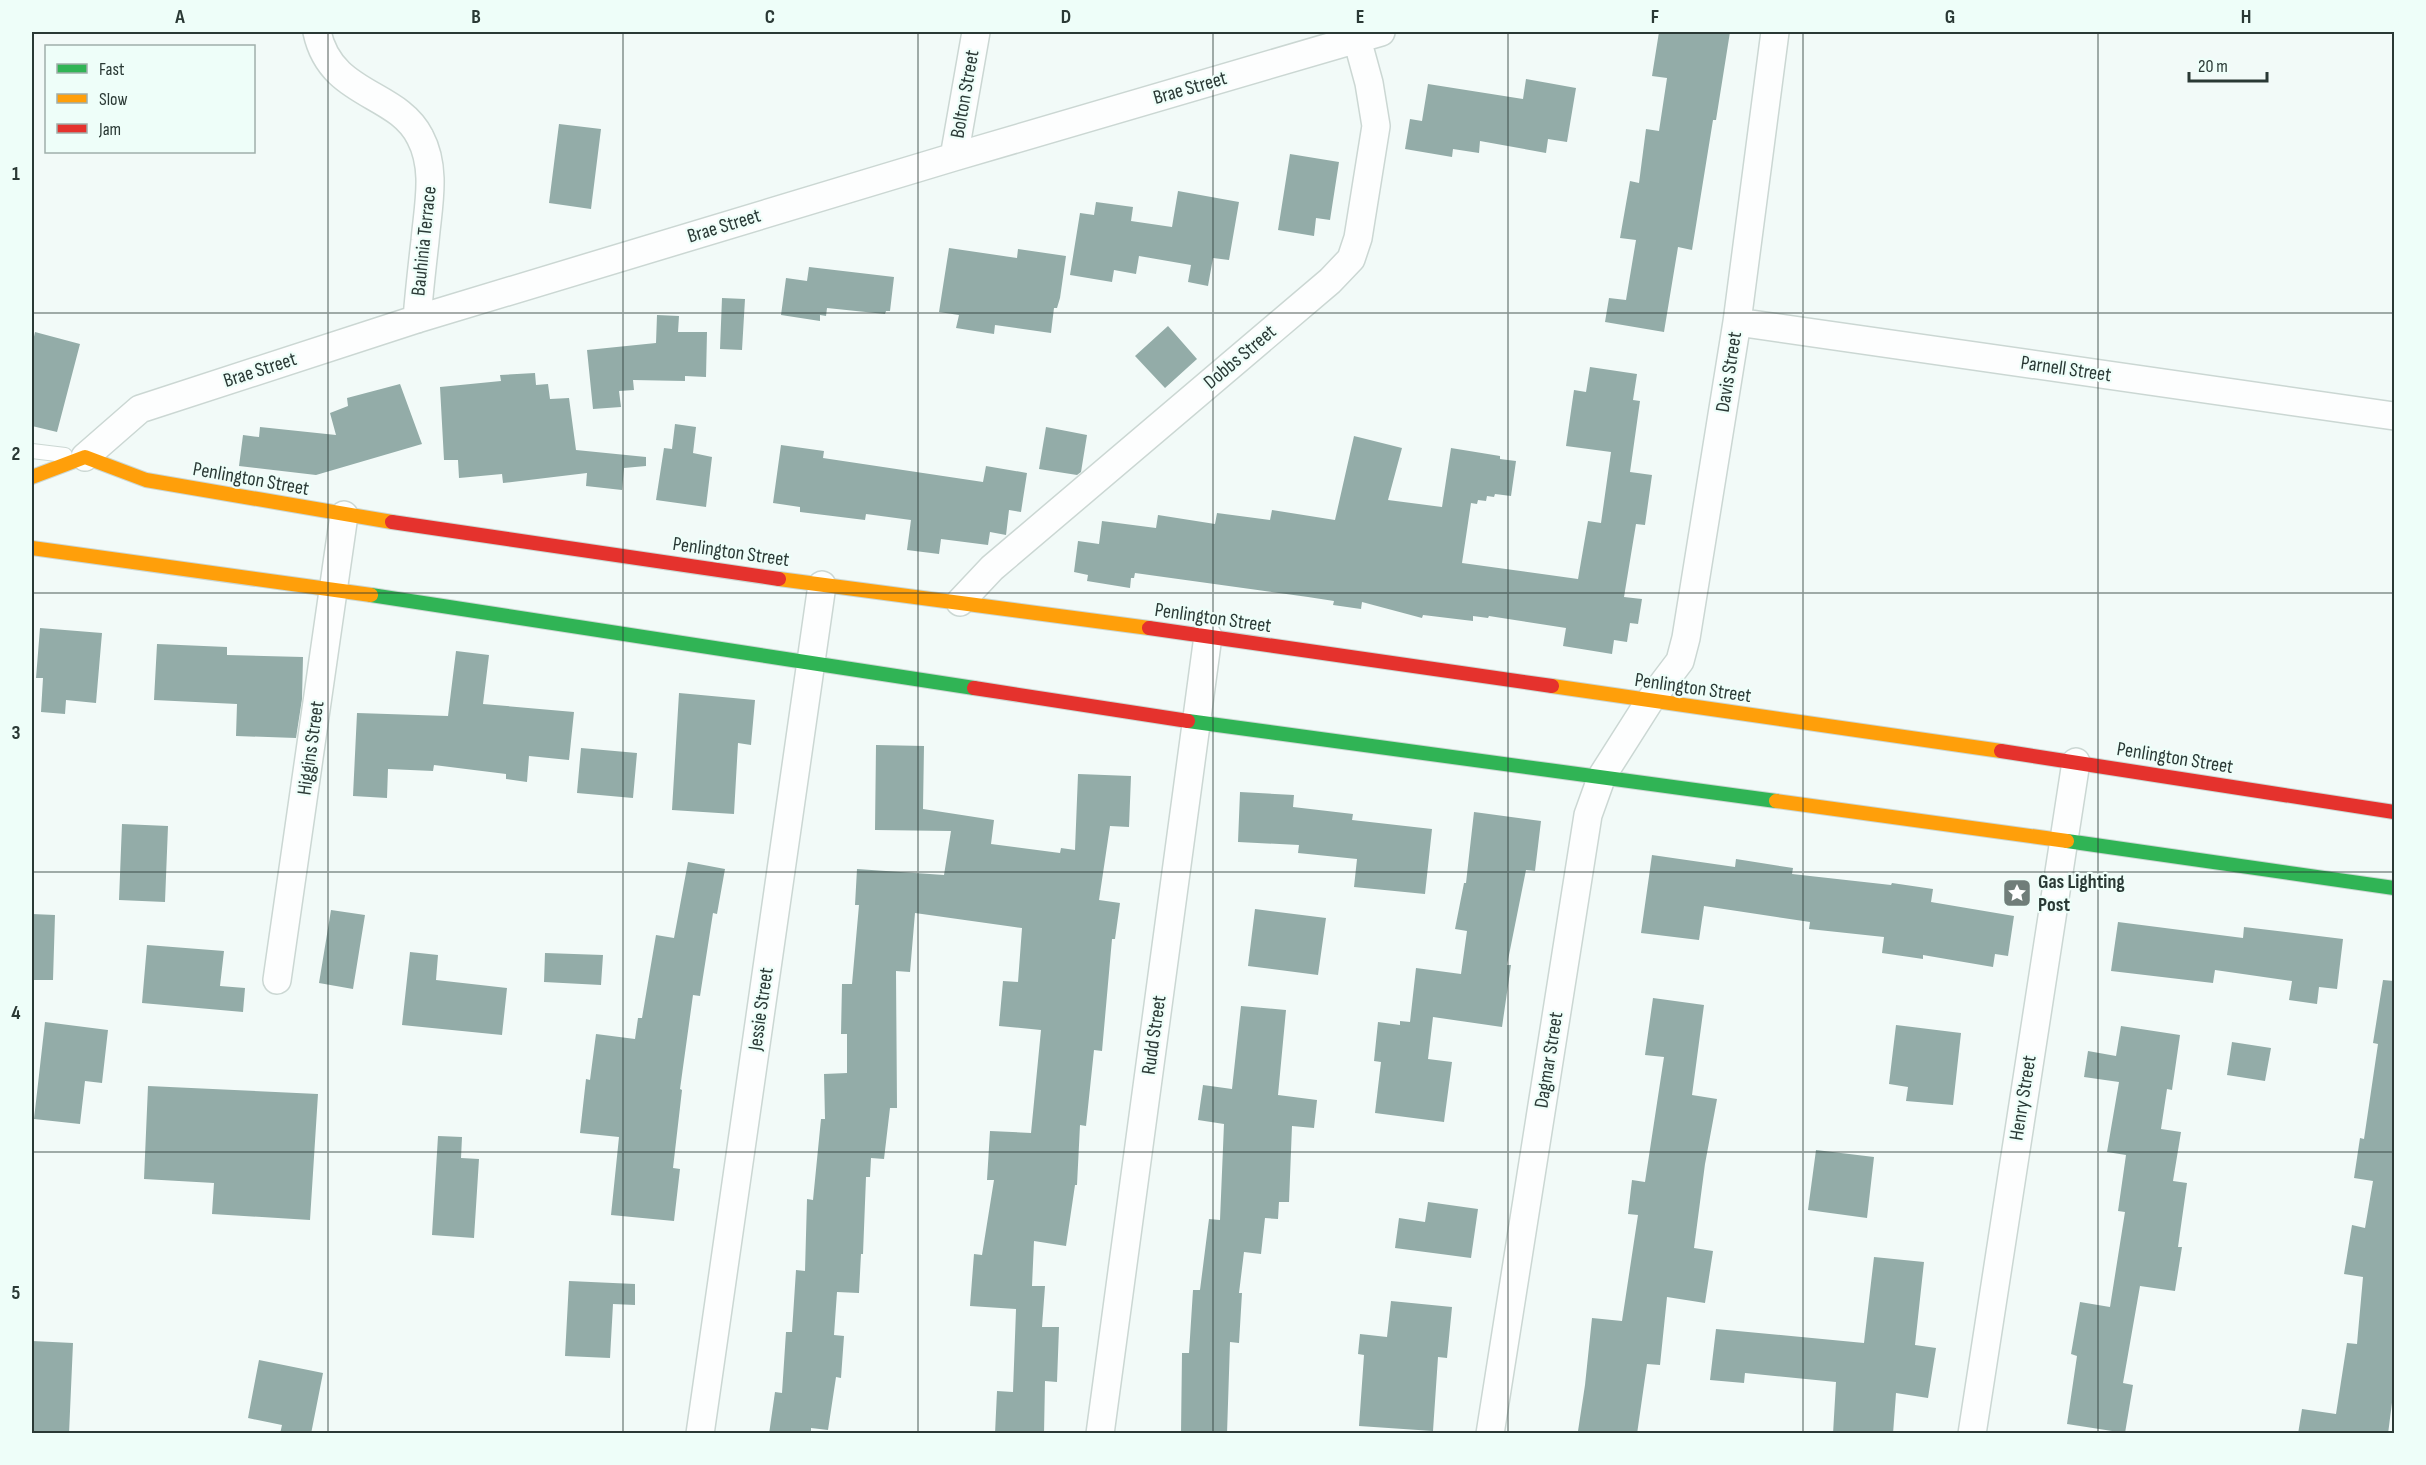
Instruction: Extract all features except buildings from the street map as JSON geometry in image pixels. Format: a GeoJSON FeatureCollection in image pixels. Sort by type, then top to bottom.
{"type":"FeatureCollection","features":[{"type":"Feature","properties":{"kind":"street","name":"Bauhinia Terrace"},"geometry":{"type":"LineString","coordinates":[[317,32],[325,55],[345,79],[402,115],[413,126],[426,151],[431,180],[417,318]]}},
{"type":"Feature","properties":{"kind":"street","name":"Bolton Street"},"geometry":{"type":"LineString","coordinates":[[954,157],[976,32]]}},
{"type":"Feature","properties":{"kind":"street","name":"Davis Street"},"geometry":{"type":"LineString","coordinates":[[1649,702],[1680,661],[1737,322],[1775,32]]}},
{"type":"Feature","properties":{"kind":"street","name":"Brae Street"},"geometry":{"type":"LineString","coordinates":[[85,457],[140,409],[417,318],[1369,35]]}},
{"type":"Feature","properties":{"kind":"street","name":"Dobbs Street"},"geometry":{"type":"LineString","coordinates":[[960,602],[992,568],[1330,281],[1351,259],[1358,238],[1376,126],[1369,83],[1369,35]]}},
{"type":"Feature","properties":{"kind":"street","name":"Parnell Street"},"geometry":{"type":"LineString","coordinates":[[1737,322],[2394,416]]}},
{"type":"Feature","properties":{"kind":"street","name":"Penlington Street"},"geometry":{"type":"LineString","coordinates":[[85,457],[146,480],[344,515],[822,585],[1208,636],[1649,702],[2076,762],[2394,812]]}},
{"type":"Feature","properties":{"kind":"street"},"geometry":{"type":"LineString","coordinates":[[32,477],[85,457]]}},
{"type":"Feature","properties":{"kind":"street","name":"Higgins Street"},"geometry":{"type":"LineString","coordinates":[[277,980],[344,515]]}},
{"type":"Feature","properties":{"kind":"street"},"geometry":{"type":"LineString","coordinates":[[32,548],[335,590],[1197,722],[1602,776],[2394,888]]}},
{"type":"Feature","properties":{"kind":"street","name":"Jessie Street"},"geometry":{"type":"LineString","coordinates":[[700,1434],[822,585]]}},
{"type":"Feature","properties":{"kind":"street","name":"Rudd Street"},"geometry":{"type":"LineString","coordinates":[[1100,1434],[1208,636]]}},
{"type":"Feature","properties":{"kind":"street","name":"Dagmar Street"},"geometry":{"type":"LineString","coordinates":[[1490,1434],[1588,815],[1602,776],[1649,702]]}},
{"type":"Feature","properties":{"kind":"street","name":"Henry Street"},"geometry":{"type":"LineString","coordinates":[[1972,1434],[2062,840],[2076,762]]}},
{"type":"Feature","properties":{"kind":"lane"},"geometry":{"type":"LineString","coordinates":[[32,451],[85,457]]}},
{"type":"Feature","properties":{"kind":"traffic: fast"},"geometry":{"type":"LineString","coordinates":[[371,595],[974,688]]}},
{"type":"Feature","properties":{"kind":"traffic: fast"},"geometry":{"type":"LineString","coordinates":[[1188,721],[1776,801]]}},
{"type":"Feature","properties":{"kind":"traffic: fast"},"geometry":{"type":"LineString","coordinates":[[2067,841],[2394,888]]}},
{"type":"Feature","properties":{"kind":"traffic: slow"},"geometry":{"type":"LineString","coordinates":[[32,477],[85,457],[146,480],[392,522]]}},
{"type":"Feature","properties":{"kind":"traffic: slow"},"geometry":{"type":"LineString","coordinates":[[32,548],[371,595]]}},
{"type":"Feature","properties":{"kind":"traffic: slow"},"geometry":{"type":"LineString","coordinates":[[779,579],[1149,628]]}},
{"type":"Feature","properties":{"kind":"traffic: slow"},"geometry":{"type":"LineString","coordinates":[[1552,686],[2001,751]]}},
{"type":"Feature","properties":{"kind":"traffic: slow"},"geometry":{"type":"LineString","coordinates":[[1776,801],[2067,841]]}},
{"type":"Feature","properties":{"kind":"traffic: jam"},"geometry":{"type":"LineString","coordinates":[[392,522],[779,579]]}},
{"type":"Feature","properties":{"kind":"traffic: jam"},"geometry":{"type":"LineString","coordinates":[[1149,628],[1552,686]]}},
{"type":"Feature","properties":{"kind":"traffic: jam"},"geometry":{"type":"LineString","coordinates":[[974,688],[1188,721]]}},
{"type":"Feature","properties":{"kind":"traffic: jam"},"geometry":{"type":"LineString","coordinates":[[2001,751],[2394,812]]}},
{"type":"Feature","properties":{"kind":"place","name":"Gas Lighting Post"},"geometry":{"type":"Point","coordinates":[2017,893]}}]}
